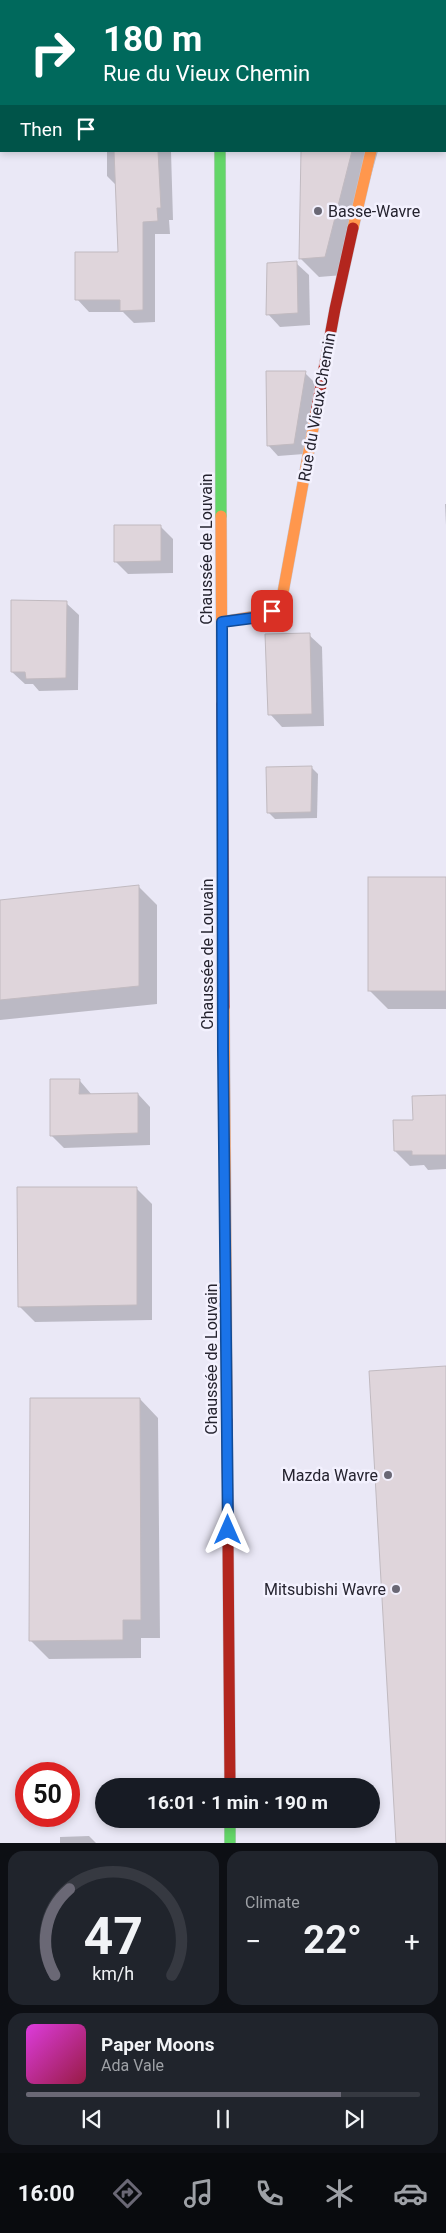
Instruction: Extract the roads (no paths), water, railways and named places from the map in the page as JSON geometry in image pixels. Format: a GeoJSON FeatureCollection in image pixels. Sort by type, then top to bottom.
{"type":"FeatureCollection","features":[{"type":"Feature","properties":{"kind":"main road","name":"Chaussée de Louvain"},"geometry":{"type":"LineString","coordinates":[[220,152],[223,1050],[230,1778]]}},
{"type":"Feature","properties":{"kind":"main road","name":"Rue du Vieux Chemin"},"geometry":{"type":"LineString","coordinates":[[222,622],[261,617],[272,611],[282,598],[335,309],[372,152]]}},
{"type":"Feature","properties":{"kind":"main road"},"geometry":{"type":"LineString","coordinates":[[230,1828],[230,1843]]}},
{"type":"Feature","properties":{"kind":"place","name":"Basse-Wavre"},"geometry":{"type":"Point","coordinates":[318,211]}},
{"type":"Feature","properties":{"kind":"place","name":"Mazda Wavre"},"geometry":{"type":"Point","coordinates":[388,1475]}},
{"type":"Feature","properties":{"kind":"place","name":"Mitsubishi Wavre"},"geometry":{"type":"Point","coordinates":[396,1589]}}]}
